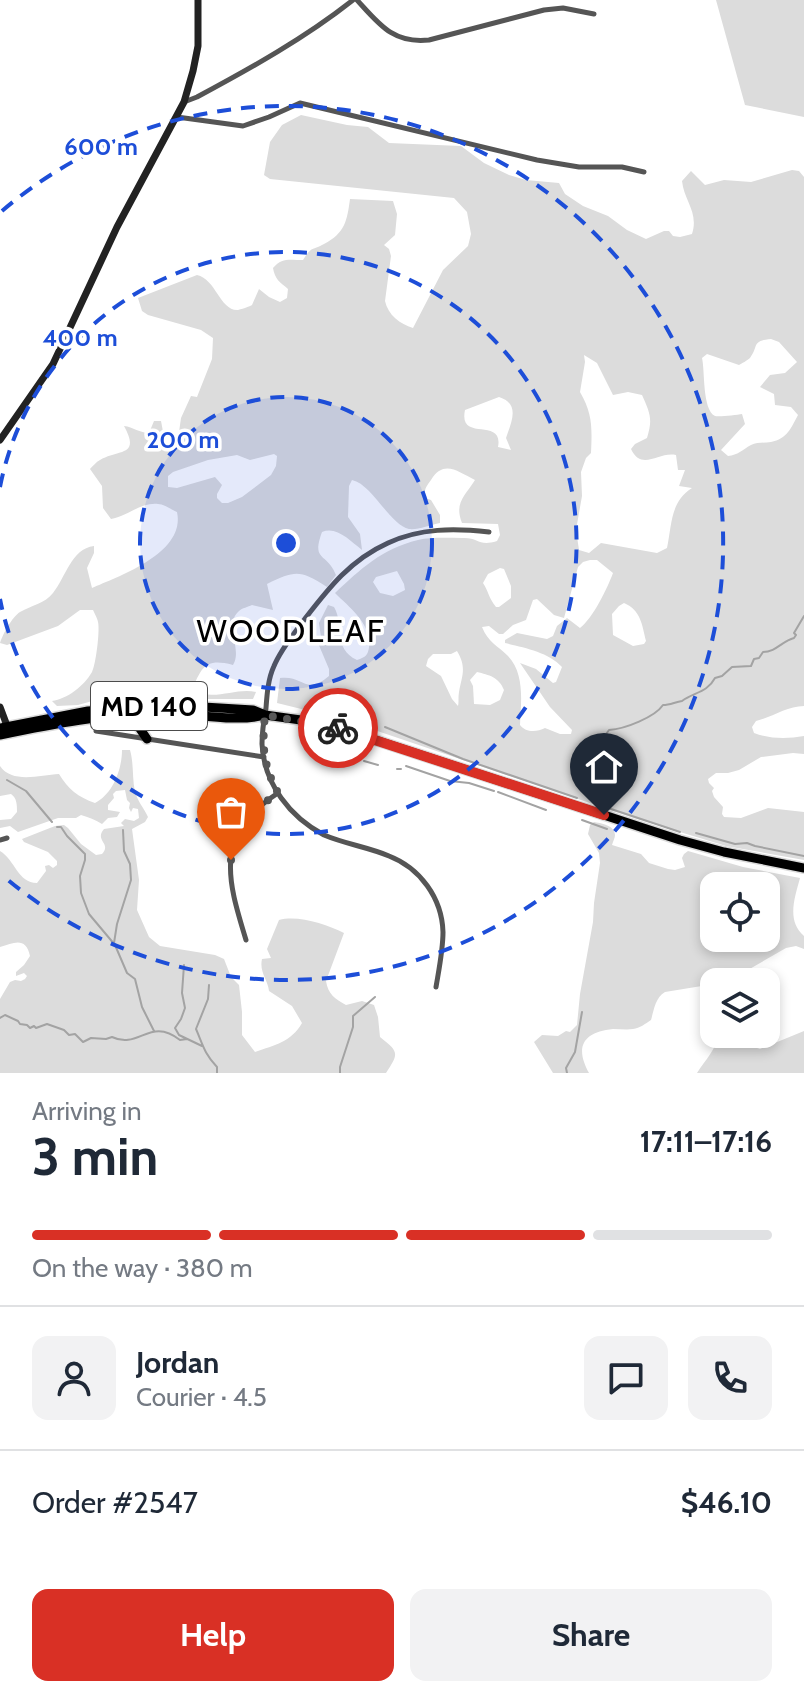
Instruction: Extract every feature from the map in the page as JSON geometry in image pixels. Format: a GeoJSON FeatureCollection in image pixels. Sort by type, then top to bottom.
{"type":"FeatureCollection","features":[{"type":"Feature","properties":{"kind":"highway","name":"MD 140"},"geometry":{"type":"LineString","coordinates":[[4,731],[65,714],[141,707],[253,710],[357,734],[680,840],[804,868]]}},
{"type":"Feature","properties":{"kind":"highway","name":"MD 140"},"geometry":{"type":"LineString","coordinates":[[4,731],[121,716],[188,714],[252,718],[265,715]]}},
{"type":"Feature","properties":{"kind":"highway"},"geometry":{"type":"LineString","coordinates":[[121,716],[136,723],[147,739]]}},
{"type":"Feature","properties":{"kind":"street"},"geometry":{"type":"LineString","coordinates":[[0,440],[53,364],[117,227],[184,102],[198,46],[198,0]]}},
{"type":"Feature","properties":{"kind":"street"},"geometry":{"type":"LineString","coordinates":[[184,102],[286,47],[355,0],[387,31],[411,41],[436,38],[544,10],[563,8],[594,14]]}},
{"type":"Feature","properties":{"kind":"street"},"geometry":{"type":"LineString","coordinates":[[177,117],[243,126],[300,103],[537,160],[579,167],[622,167],[644,172]]}},
{"type":"Feature","properties":{"kind":"street"},"geometry":{"type":"LineString","coordinates":[[436,987],[442,925],[435,898],[420,876],[393,857],[335,840],[315,830],[292,812],[278,793],[268,773],[262,741],[268,685],[275,662],[290,639],[326,591],[352,564],[386,543],[411,534],[443,529],[489,532]]}},
{"type":"Feature","properties":{"kind":"street"},"geometry":{"type":"LineString","coordinates":[[0,707],[4,731]]}},
{"type":"Feature","properties":{"kind":"street"},"geometry":{"type":"LineString","coordinates":[[96,731],[264,757]]}},
{"type":"Feature","properties":{"kind":"street"},"geometry":{"type":"LineString","coordinates":[[246,940],[230,881],[233,850],[249,817],[278,793]]}},
{"type":"Feature","properties":{"kind":"shaded area"},"geometry":{"type":"Polygon","coordinates":[[[716,0],[804,0],[804,117],[745,105],[716,0]]]}},
{"type":"Feature","properties":{"kind":"shaded area"},"geometry":{"type":"Polygon","coordinates":[[[301,115],[368,127],[389,143],[461,146],[484,163],[509,175],[559,183],[565,194],[583,206],[608,216],[646,239],[664,231],[680,237],[692,234],[694,219],[682,181],[691,171],[705,185],[724,180],[751,182],[792,170],[799,171],[804,177],[804,706],[756,721],[752,727],[754,733],[766,736],[804,736],[804,754],[761,757],[739,770],[716,773],[708,779],[714,788],[714,797],[723,807],[724,817],[741,818],[768,808],[804,812],[804,860],[726,846],[342,719],[277,703],[280,678],[309,685],[329,676],[318,643],[321,637],[319,623],[328,605],[334,607],[337,614],[344,649],[357,660],[367,654],[369,638],[363,623],[335,593],[372,561],[393,549],[423,539],[497,541],[500,535],[498,524],[462,523],[460,505],[475,480],[452,469],[441,470],[425,490],[425,498],[431,500],[440,515],[440,523],[416,529],[402,526],[367,489],[352,480],[348,517],[360,534],[362,550],[338,533],[322,532],[319,553],[336,575],[327,587],[298,574],[267,584],[273,610],[252,605],[239,611],[233,623],[236,652],[233,665],[217,663],[206,666],[192,690],[208,695],[256,692],[253,699],[207,699],[177,695],[103,698],[78,705],[57,706],[52,701],[75,691],[92,672],[98,632],[98,621],[93,610],[80,610],[58,626],[7,645],[0,643],[17,614],[49,597],[74,558],[86,548],[94,546],[87,568],[92,588],[148,561],[161,551],[177,527],[177,512],[160,504],[146,505],[111,519],[103,508],[102,486],[90,469],[100,460],[129,447],[129,436],[124,426],[149,433],[154,421],[161,421],[165,442],[172,442],[179,432],[181,418],[191,396],[197,397],[212,359],[213,338],[201,330],[148,315],[142,311],[138,298],[197,275],[209,282],[232,309],[252,305],[259,289],[280,302],[287,298],[288,289],[275,275],[273,268],[276,264],[286,260],[303,260],[310,251],[341,231],[350,199],[393,201],[397,214],[395,235],[384,245],[391,256],[385,301],[395,318],[413,328],[443,270],[468,246],[471,234],[467,212],[454,198],[270,179],[264,175],[270,142],[282,125],[301,115]],[[771,339],[761,341],[750,358],[739,365],[707,354],[702,358],[706,398],[711,412],[715,416],[742,414],[745,424],[721,450],[728,456],[753,444],[781,438],[798,415],[791,407],[775,405],[774,394],[760,387],[770,375],[785,373],[797,362],[779,342],[771,339]],[[584,355],[580,392],[591,422],[592,436],[591,453],[581,472],[582,496],[576,530],[579,550],[589,553],[601,543],[657,553],[667,548],[676,507],[692,488],[679,486],[685,470],[678,470],[676,455],[646,460],[635,456],[631,449],[647,438],[650,426],[649,412],[642,395],[628,392],[613,395],[597,363],[584,355]],[[499,397],[465,410],[465,420],[474,428],[494,433],[498,438],[498,447],[511,450],[506,438],[513,414],[506,400],[499,397]],[[274,454],[250,460],[237,455],[208,460],[173,472],[168,476],[168,487],[177,488],[215,477],[222,485],[217,498],[222,503],[228,503],[242,497],[271,475],[277,456],[274,454]],[[597,560],[583,562],[578,567],[564,618],[554,615],[537,599],[533,600],[526,620],[513,625],[503,634],[489,626],[482,627],[517,671],[521,689],[520,725],[528,731],[545,728],[560,734],[571,734],[572,730],[550,707],[520,663],[536,669],[553,683],[562,667],[543,654],[505,643],[505,640],[517,633],[547,639],[567,618],[580,628],[585,623],[599,603],[613,573],[597,560]],[[504,569],[488,574],[483,583],[496,607],[511,598],[511,586],[504,569]],[[397,571],[376,577],[373,582],[380,593],[393,596],[405,590],[397,571]],[[624,603],[612,614],[613,635],[633,646],[644,644],[642,624],[630,606],[624,603]],[[457,651],[433,654],[426,666],[441,676],[458,706],[463,667],[457,651]],[[477,672],[470,680],[474,704],[490,705],[500,700],[504,690],[496,679],[477,672]]]}},
{"type":"Feature","properties":{"kind":"shaded area"},"geometry":{"type":"Polygon","coordinates":[[[122,750],[130,750],[135,792],[148,817],[132,829],[139,880],[137,910],[149,937],[160,946],[224,959],[231,977],[239,985],[242,1035],[255,1052],[288,1039],[302,1023],[292,1006],[269,991],[262,968],[262,959],[271,958],[267,949],[279,920],[312,921],[344,933],[326,981],[327,986],[333,996],[346,1005],[362,1001],[374,1005],[380,1037],[395,1053],[386,1073],[0,1073],[0,999],[10,982],[25,979],[27,976],[24,973],[16,976],[16,972],[30,956],[23,943],[0,947],[0,851],[25,879],[37,883],[46,871],[45,866],[53,868],[57,861],[48,852],[22,839],[64,825],[81,844],[96,855],[102,854],[105,847],[101,833],[104,829],[124,826],[121,823],[125,819],[134,821],[139,818],[138,809],[133,808],[131,812],[129,808],[125,790],[116,791],[108,805],[108,810],[120,812],[117,817],[108,818],[102,824],[81,815],[58,818],[18,832],[10,826],[0,828],[0,820],[11,819],[17,812],[11,794],[0,796],[0,766],[5,772],[19,777],[59,774],[74,792],[95,803],[107,794],[115,780],[122,750]]]}},
{"type":"Feature","properties":{"kind":"shaded area"},"geometry":{"type":"Polygon","coordinates":[[[594,822],[610,827],[615,835],[612,845],[641,854],[649,863],[668,869],[685,867],[682,858],[688,851],[769,872],[700,872],[700,952],[779,952],[751,968],[700,968],[700,986],[665,992],[657,1001],[651,1020],[642,1026],[603,1031],[589,1037],[584,1042],[582,1055],[589,1073],[553,1073],[534,1042],[542,1035],[558,1036],[570,1032],[577,1025],[600,863],[599,853],[588,834],[594,822]]]}},
{"type":"Feature","properties":{"kind":"shaded area"},"geometry":{"type":"Polygon","coordinates":[[[780,874],[800,878],[794,916],[798,930],[804,936],[804,949],[796,946],[780,951],[780,874]]]}},
{"type":"Feature","properties":{"kind":"shaded area"},"geometry":{"type":"Polygon","coordinates":[[[804,1031],[804,1073],[697,1073],[714,1048],[780,1048],[780,1041],[804,1031]]]}},
{"type":"Feature","properties":{"kind":"waterway"},"geometry":{"type":"LineString","coordinates":[[594,751],[609,730],[631,725],[647,718],[663,705],[682,701],[704,689],[732,667],[751,666],[763,652],[794,638],[804,616]]}},
{"type":"Feature","properties":{"kind":"waterway"},"geometry":{"type":"LineString","coordinates":[[385,727],[463,759],[577,798]]}},
{"type":"Feature","properties":{"kind":"waterway"},"geometry":{"type":"LineString","coordinates":[[364,761],[378,765]]}},
{"type":"Feature","properties":{"kind":"waterway"},"geometry":{"type":"LineString","coordinates":[[406,766],[450,781],[494,791]]}},
{"type":"Feature","properties":{"kind":"waterway"},"geometry":{"type":"LineString","coordinates":[[7,780],[26,791],[52,822]]}},
{"type":"Feature","properties":{"kind":"waterway"},"geometry":{"type":"LineString","coordinates":[[498,792],[546,810]]}},
{"type":"Feature","properties":{"kind":"waterway"},"geometry":{"type":"LineString","coordinates":[[602,806],[680,832]]}},
{"type":"Feature","properties":{"kind":"waterway"},"geometry":{"type":"LineString","coordinates":[[582,820],[607,829]]}},
{"type":"Feature","properties":{"kind":"waterway"},"geometry":{"type":"LineString","coordinates":[[57,827],[61,827],[85,854],[80,876],[81,893],[89,914],[115,945],[127,973],[135,979],[142,1007],[154,1031]]}},
{"type":"Feature","properties":{"kind":"waterway"},"geometry":{"type":"LineString","coordinates":[[114,943],[131,880],[123,830]]}},
{"type":"Feature","properties":{"kind":"waterway"},"geometry":{"type":"LineString","coordinates":[[696,833],[735,844],[747,843],[804,856]]}},
{"type":"Feature","properties":{"kind":"waterway"},"geometry":{"type":"LineString","coordinates":[[184,965],[182,993],[185,1008],[175,1028],[179,1035],[202,1046]]}},
{"type":"Feature","properties":{"kind":"waterway"},"geometry":{"type":"LineString","coordinates":[[209,985],[208,999],[196,1029],[206,1053],[217,1067],[217,1073]]}},
{"type":"Feature","properties":{"kind":"waterway"},"geometry":{"type":"LineString","coordinates":[[340,1073],[353,1027],[353,1016],[375,997]]}},
{"type":"Feature","properties":{"kind":"waterway"},"geometry":{"type":"LineString","coordinates":[[567,1073],[566,1068],[575,1052],[582,1012]]}},
{"type":"Feature","properties":{"kind":"waterway"},"geometry":{"type":"LineString","coordinates":[[0,1018],[5,1015],[30,1028],[47,1024],[69,1035],[75,1034],[83,1042],[91,1038],[112,1037],[130,1040],[161,1031],[180,1040],[187,1039]]}},
{"type":"Feature","properties":{"kind":"way so far"},"geometry":{"type":"LineString","coordinates":[[231,860],[236,839],[249,817],[278,793],[264,757],[265,715],[338,728]]}},
{"type":"Feature","properties":{"kind":"district","name":"WOODLEAF"},"geometry":{"type":"Point","coordinates":[291,631]}},
{"type":"Feature","properties":{"kind":"route"},"geometry":{"type":"LineString","coordinates":[[338,728],[604,815]]}}]}
